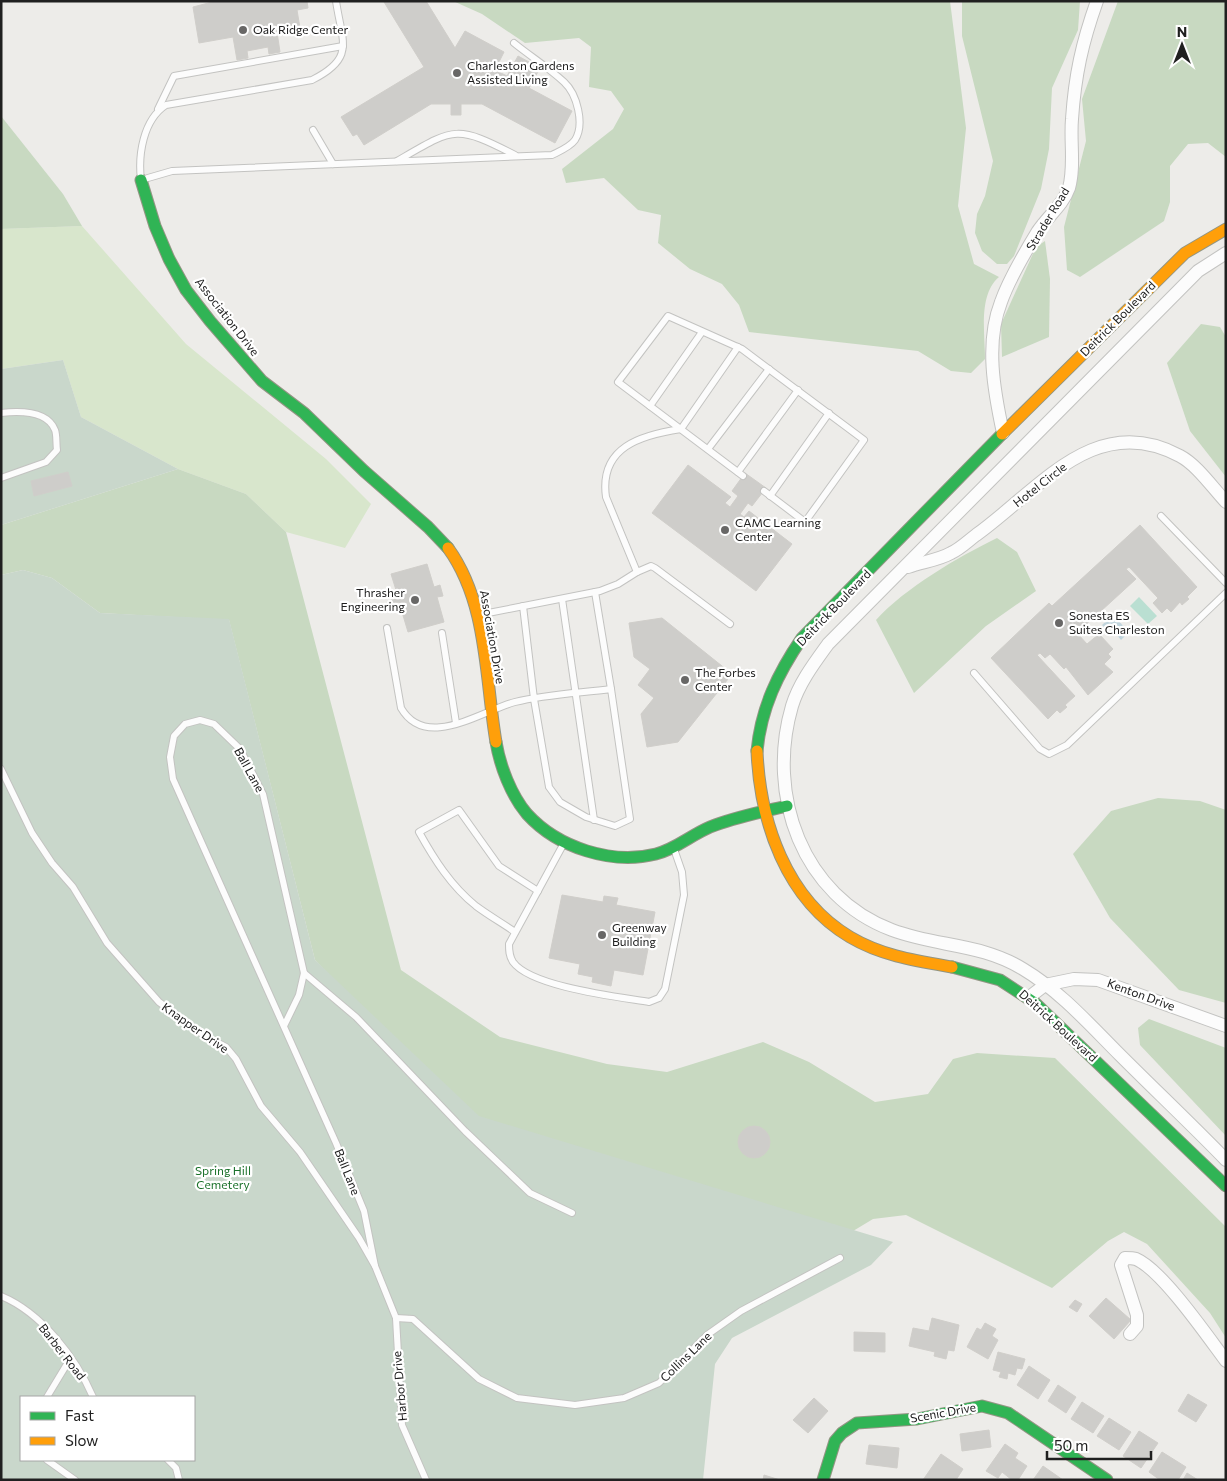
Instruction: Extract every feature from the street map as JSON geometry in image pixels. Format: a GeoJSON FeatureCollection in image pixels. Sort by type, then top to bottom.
{"type":"FeatureCollection","features":[{"type":"Feature","properties":{"kind":"street","name":"Strader Road"},"geometry":{"type":"LineString","coordinates":[[1004,433],[996,398],[993,366],[994,328],[1001,302],[1039,230],[1058,207],[1068,188],[1074,88],[1082,44],[1097,1]]}},
{"type":"Feature","properties":{"kind":"street","name":"Association Drive"},"geometry":{"type":"LineString","coordinates":[[141,180],[148,205],[174,270],[210,320],[260,380],[304,414],[435,535],[456,559],[469,587],[476,616],[491,712],[505,778],[522,809],[541,827],[564,842],[586,852],[614,857],[642,857],[674,847],[712,826],[787,806]]}},
{"type":"Feature","properties":{"kind":"street","name":"Deitrick Boulevard"},"geometry":{"type":"LineString","coordinates":[[1226,229],[1185,253],[802,638],[780,670],[761,724],[757,767],[773,842],[801,891],[820,914],[849,936],[884,952],[912,960],[985,974],[1017,988],[1226,1186]]}},
{"type":"Feature","properties":{"kind":"street","name":"Deitrick Boulevard"},"geometry":{"type":"LineString","coordinates":[[1226,253],[1198,271],[828,644],[811,667],[792,704],[784,740],[782,775],[787,806],[794,829],[809,861],[821,880],[838,897],[860,913],[900,933],[984,950],[1022,968],[1045,985],[1096,1031],[1226,1160]]}},
{"type":"Feature","properties":{"kind":"street","name":"Hotel Circle"},"geometry":{"type":"LineString","coordinates":[[905,567],[951,554],[998,520],[1060,468],[1090,450],[1118,441],[1143,441],[1181,456],[1226,502]]}},
{"type":"Feature","properties":{"kind":"street","name":"Kenton Drive"},"geometry":{"type":"LineString","coordinates":[[1028,998],[1045,985],[1074,979],[1098,980],[1226,1026]]}},
{"type":"Feature","properties":{"kind":"street"},"geometry":{"type":"LineString","coordinates":[[1130,1334],[1137,1326],[1137,1315],[1121,1264],[1125,1258],[1136,1258],[1148,1267],[1181,1302],[1226,1361]]}},
{"type":"Feature","properties":{"kind":"street","name":"Scenic Drive"},"geometry":{"type":"LineString","coordinates":[[823,1480],[835,1441],[842,1433],[856,1423],[917,1420],[982,1406],[1008,1412],[1107,1480]]}},
{"type":"Feature","properties":{"kind":"lane"},"geometry":{"type":"LineString","coordinates":[[157,110],[166,105],[312,80],[327,73],[338,64],[344,52],[336,1]]}},
{"type":"Feature","properties":{"kind":"lane"},"geometry":{"type":"LineString","coordinates":[[343,46],[174,76],[141,148],[139,161],[141,180],[172,171],[552,155],[565,149],[575,140],[578,109],[565,83],[514,43]]}},
{"type":"Feature","properties":{"kind":"lane"},"geometry":{"type":"LineString","coordinates":[[313,130],[333,164]]}},
{"type":"Feature","properties":{"kind":"lane"},"geometry":{"type":"LineString","coordinates":[[396,162],[439,137],[467,133],[484,139],[516,156]]}},
{"type":"Feature","properties":{"kind":"lane"},"geometry":{"type":"LineString","coordinates":[[764,491],[805,522],[864,440],[798,390],[738,347],[668,316],[618,382],[741,474],[798,390]]}},
{"type":"Feature","properties":{"kind":"lane"},"geometry":{"type":"LineString","coordinates":[[650,406],[702,332]]}},
{"type":"Feature","properties":{"kind":"lane"},"geometry":{"type":"LineString","coordinates":[[637,572],[606,497],[604,484],[610,464],[623,447],[635,440],[650,434],[681,429],[738,347]]}},
{"type":"Feature","properties":{"kind":"lane"},"geometry":{"type":"LineString","coordinates":[[708,449],[769,369]]}},
{"type":"Feature","properties":{"kind":"lane"},"geometry":{"type":"LineString","coordinates":[[1,414],[26,412],[43,416],[55,429],[57,450],[46,462],[1,478]]}},
{"type":"Feature","properties":{"kind":"lane"},"geometry":{"type":"LineString","coordinates":[[770,496],[829,413]]}},
{"type":"Feature","properties":{"kind":"lane"},"geometry":{"type":"LineString","coordinates":[[1161,516],[1226,583]]}},
{"type":"Feature","properties":{"kind":"lane"},"geometry":{"type":"LineString","coordinates":[[476,616],[595,592],[618,584],[651,566],[730,624]]}},
{"type":"Feature","properties":{"kind":"lane"},"geometry":{"type":"LineString","coordinates":[[523,606],[534,699],[549,787],[560,802],[594,820],[615,826],[630,819],[595,592]]}},
{"type":"Feature","properties":{"kind":"lane"},"geometry":{"type":"LineString","coordinates":[[974,673],[1040,749],[1049,754],[1056,752],[1067,745],[1226,593]]}},
{"type":"Feature","properties":{"kind":"lane"},"geometry":{"type":"LineString","coordinates":[[562,599],[594,820]]}},
{"type":"Feature","properties":{"kind":"lane"},"geometry":{"type":"LineString","coordinates":[[387,628],[401,708],[407,718],[420,726],[433,728],[456,723],[515,702],[611,689]]}},
{"type":"Feature","properties":{"kind":"lane"},"geometry":{"type":"LineString","coordinates":[[442,633],[456,723]]}},
{"type":"Feature","properties":{"kind":"lane","name":"Ball Lane"},"geometry":{"type":"LineString","coordinates":[[284,1026],[299,995],[304,974],[263,794],[240,749],[214,724],[200,720],[185,724],[174,736],[170,758],[173,780],[284,1026],[364,1211],[375,1266]]}},
{"type":"Feature","properties":{"kind":"lane","name":"Knapper Drive"},"geometry":{"type":"LineString","coordinates":[[1,769],[32,833],[52,863],[73,887],[107,943],[159,1002],[205,1036],[226,1047],[236,1059],[261,1106],[300,1152],[359,1238],[375,1266],[396,1318]]}},
{"type":"Feature","properties":{"kind":"lane"},"geometry":{"type":"LineString","coordinates":[[515,932],[475,905],[455,885],[437,863],[419,832],[459,810],[499,866],[538,891]]}},
{"type":"Feature","properties":{"kind":"lane"},"geometry":{"type":"LineString","coordinates":[[564,842],[509,944],[510,955],[514,963],[522,970],[576,990],[649,1002],[659,998],[665,988],[684,895],[682,872],[674,847]]}},
{"type":"Feature","properties":{"kind":"lane"},"geometry":{"type":"LineString","coordinates":[[304,974],[356,1017],[465,1131],[530,1193],[572,1213]]}},
{"type":"Feature","properties":{"kind":"lane","name":"Collins Lane"},"geometry":{"type":"LineString","coordinates":[[396,1318],[412,1319],[479,1379],[517,1398],[575,1405],[624,1398],[659,1383],[707,1335],[742,1311],[840,1258]]}},
{"type":"Feature","properties":{"kind":"lane","name":"Barber Road"},"geometry":{"type":"LineString","coordinates":[[1,1296],[22,1307],[49,1332],[83,1375],[93,1396]]}},
{"type":"Feature","properties":{"kind":"lane","name":"Harbor Drive"},"geometry":{"type":"LineString","coordinates":[[396,1318],[402,1424],[426,1480]]}},
{"type":"Feature","properties":{"kind":"lane"},"geometry":{"type":"LineString","coordinates":[[49,1396],[70,1359]]}},
{"type":"Feature","properties":{"kind":"lane"},"geometry":{"type":"LineString","coordinates":[[48,1461],[75,1480]]}},
{"type":"Feature","properties":{"kind":"lane"},"geometry":{"type":"LineString","coordinates":[[169,1461],[176,1468],[178,1480]]}},
{"type":"Feature","properties":{"kind":"green space"},"geometry":{"type":"Polygon","coordinates":[[[453,1],[950,1],[966,128],[958,206],[974,264],[999,277],[992,285],[985,304],[985,359],[971,373],[951,371],[918,351],[749,332],[739,305],[722,284],[690,269],[658,243],[661,215],[638,210],[604,178],[566,183],[562,169],[613,129],[624,109],[611,91],[589,87],[591,47],[579,38],[525,43],[482,14],[453,1]]]}},
{"type":"Feature","properties":{"kind":"green space"},"geometry":{"type":"Polygon","coordinates":[[[962,1],[1080,1],[1078,30],[1052,88],[1049,149],[1041,189],[1014,256],[1007,264],[997,264],[982,251],[975,233],[977,214],[985,196],[993,161],[962,36],[962,1]]]}},
{"type":"Feature","properties":{"kind":"green space"},"geometry":{"type":"Polygon","coordinates":[[[1118,1],[1226,1],[1226,157],[1208,143],[1188,144],[1170,166],[1170,202],[1164,221],[1080,277],[1067,270],[1064,227],[1086,141],[1082,99],[1118,1]]]}},
{"type":"Feature","properties":{"kind":"green space"},"geometry":{"type":"Polygon","coordinates":[[[1,116],[63,194],[82,226],[1,229],[1,116]]]}},
{"type":"Feature","properties":{"kind":"green space"},"geometry":{"type":"Polygon","coordinates":[[[82,226],[186,344],[326,459],[371,504],[345,548],[286,532],[246,494],[178,469],[81,417],[63,360],[1,369],[1,229],[82,226]]]}},
{"type":"Feature","properties":{"kind":"green space"},"geometry":{"type":"Polygon","coordinates":[[[1045,241],[1050,279],[1049,337],[1002,357],[1001,324],[1036,247],[1045,241]]]}},
{"type":"Feature","properties":{"kind":"green space"},"geometry":{"type":"Polygon","coordinates":[[[1201,324],[1220,327],[1226,337],[1226,477],[1190,431],[1167,363],[1201,324]]]}},
{"type":"Feature","properties":{"kind":"green space"},"geometry":{"type":"Polygon","coordinates":[[[63,360],[81,417],[178,469],[1,525],[1,369],[63,360]]]}},
{"type":"Feature","properties":{"kind":"green space"},"geometry":{"type":"Polygon","coordinates":[[[178,469],[246,494],[286,532],[401,970],[500,1037],[607,1064],[667,1072],[763,1042],[809,1062],[875,1102],[928,1094],[953,1059],[977,1053],[1055,1058],[1226,1227],[1226,1338],[1210,1313],[1147,1244],[1124,1232],[1108,1241],[1052,1288],[906,1215],[873,1219],[737,1301],[472,1125],[315,960],[229,620],[100,613],[52,578],[23,570],[1,575],[1,525],[178,469]]]}},
{"type":"Feature","properties":{"kind":"green space"},"geometry":{"type":"Polygon","coordinates":[[[997,538],[1017,552],[1036,591],[986,626],[914,693],[876,620],[902,596],[933,574],[997,538]]]}},
{"type":"Feature","properties":{"kind":"green space","name":"Spring Hill Cemetery"},"geometry":{"type":"Polygon","coordinates":[[[23,570],[52,578],[100,613],[229,619],[315,960],[479,1116],[893,1242],[871,1265],[732,1338],[715,1364],[703,1480],[1,1480],[1,575],[23,570]]]}},
{"type":"Feature","properties":{"kind":"green space"},"geometry":{"type":"Polygon","coordinates":[[[1139,597],[1157,616],[1148,624],[1130,606],[1139,597]]]}},
{"type":"Feature","properties":{"kind":"green space"},"geometry":{"type":"Polygon","coordinates":[[[1158,798],[1200,801],[1226,810],[1226,1003],[1179,990],[1110,918],[1073,854],[1111,811],[1158,798]]]}},
{"type":"Feature","properties":{"kind":"green space"},"geometry":{"type":"Polygon","coordinates":[[[1149,1019],[1226,1048],[1226,1136],[1140,1045],[1138,1028],[1149,1019]]]}},
{"type":"Feature","properties":{"kind":"water"},"geometry":{"type":"Polygon","coordinates":[[[1113,615],[1129,632],[1121,640],[1109,626],[1106,629],[1102,625],[1113,615]]]}},
{"type":"Feature","properties":{"kind":"building","name":"Oak Ridge Center"},"geometry":{"type":"Polygon","coordinates":[[[216,1],[307,1],[308,8],[297,10],[300,28],[277,32],[280,52],[269,54],[268,47],[247,51],[248,58],[237,60],[233,37],[199,43],[193,7],[216,1]]]}},
{"type":"Feature","properties":{"kind":"building","name":"Charleston Gardens Assisted Living"},"geometry":{"type":"Polygon","coordinates":[[[426,1],[455,48],[465,31],[504,52],[495,70],[507,76],[518,56],[540,68],[529,88],[572,111],[555,143],[482,104],[461,104],[461,115],[451,115],[451,104],[431,104],[364,145],[357,134],[353,136],[341,117],[424,67],[384,2],[426,1]]]}},
{"type":"Feature","properties":{"kind":"building","name":"CAMC Learning Center"},"geometry":{"type":"Polygon","coordinates":[[[688,465],[731,497],[725,503],[730,507],[738,496],[732,491],[745,473],[766,488],[752,506],[748,503],[740,514],[744,517],[749,511],[792,544],[756,591],[652,513],[688,465]]]}},
{"type":"Feature","properties":{"kind":"building"},"geometry":{"type":"Polygon","coordinates":[[[68,472],[72,486],[34,496],[31,481],[68,472]]]}},
{"type":"Feature","properties":{"kind":"building","name":"Sonesta ES Suites Charleston"},"geometry":{"type":"Polygon","coordinates":[[[1140,525],[1197,587],[1187,597],[1189,599],[1182,605],[1180,602],[1171,612],[1167,608],[1162,613],[1153,603],[1158,598],[1129,567],[1126,569],[1136,579],[1077,633],[1087,644],[1099,634],[1113,649],[1108,654],[1111,657],[1104,664],[1113,672],[1088,695],[1066,667],[1064,669],[1050,654],[1045,658],[1040,653],[1037,655],[1075,696],[1065,705],[1067,707],[1060,713],[1057,710],[1048,719],[991,658],[1049,603],[1052,606],[1140,525]]]}},
{"type":"Feature","properties":{"kind":"building","name":"Thrasher Engineering"},"geometry":{"type":"Polygon","coordinates":[[[427,564],[434,587],[440,585],[443,596],[437,597],[444,622],[408,632],[399,602],[393,603],[390,592],[396,590],[391,574],[427,564]]]}},
{"type":"Feature","properties":{"kind":"building","name":"The Forbes Center"},"geometry":{"type":"Polygon","coordinates":[[[662,618],[732,674],[678,742],[647,747],[641,714],[654,698],[638,685],[650,669],[634,657],[629,623],[662,618]]]}},
{"type":"Feature","properties":{"kind":"building","name":"Greenway Building"},"geometry":{"type":"Polygon","coordinates":[[[562,895],[603,902],[604,896],[618,898],[616,905],[655,912],[643,975],[614,970],[611,986],[592,982],[593,977],[578,974],[580,964],[549,958],[562,895]]]}},
{"type":"Feature","properties":{"kind":"building"},"geometry":{"type":"Polygon","coordinates":[[[754,1126],[760,1127],[765,1131],[769,1136],[769,1148],[765,1153],[760,1157],[754,1158],[748,1157],[743,1153],[739,1148],[738,1142],[739,1136],[743,1131],[748,1127],[754,1126]]]}},
{"type":"Feature","properties":{"kind":"building"},"geometry":{"type":"Polygon","coordinates":[[[1106,1298],[1131,1320],[1114,1339],[1089,1316],[1106,1298]]]}},
{"type":"Feature","properties":{"kind":"building"},"geometry":{"type":"Polygon","coordinates":[[[1075,1300],[1082,1304],[1077,1312],[1069,1307],[1075,1300]]]}},
{"type":"Feature","properties":{"kind":"building"},"geometry":{"type":"Polygon","coordinates":[[[932,1318],[959,1325],[954,1351],[948,1350],[946,1359],[934,1356],[935,1352],[909,1346],[913,1328],[929,1331],[932,1318]]]}},
{"type":"Feature","properties":{"kind":"building"},"geometry":{"type":"Polygon","coordinates":[[[985,1323],[996,1329],[992,1336],[998,1340],[988,1359],[967,1347],[977,1328],[981,1330],[985,1323]]]}},
{"type":"Feature","properties":{"kind":"building"},"geometry":{"type":"Polygon","coordinates":[[[854,1332],[885,1333],[885,1352],[854,1351],[854,1332]]]}},
{"type":"Feature","properties":{"kind":"building"},"geometry":{"type":"Polygon","coordinates":[[[998,1352],[1025,1359],[1022,1369],[1017,1368],[1015,1375],[1008,1373],[1007,1379],[999,1377],[1001,1372],[993,1370],[998,1352]]]}},
{"type":"Feature","properties":{"kind":"building"},"geometry":{"type":"Polygon","coordinates":[[[1029,1366],[1050,1380],[1038,1399],[1017,1385],[1029,1366]]]}},
{"type":"Feature","properties":{"kind":"building"},"geometry":{"type":"Polygon","coordinates":[[[1058,1385],[1076,1397],[1066,1413],[1048,1401],[1058,1385]]]}},
{"type":"Feature","properties":{"kind":"building"},"geometry":{"type":"Polygon","coordinates":[[[1188,1394],[1207,1405],[1196,1422],[1178,1411],[1188,1394]]]}},
{"type":"Feature","properties":{"kind":"building"},"geometry":{"type":"Polygon","coordinates":[[[814,1398],[828,1411],[808,1433],[793,1420],[814,1398]]]}},
{"type":"Feature","properties":{"kind":"building"},"geometry":{"type":"Polygon","coordinates":[[[1082,1402],[1104,1416],[1093,1433],[1071,1419],[1082,1402]]]}},
{"type":"Feature","properties":{"kind":"building"},"geometry":{"type":"Polygon","coordinates":[[[1109,1418],[1131,1432],[1119,1450],[1097,1436],[1109,1418]]]}},
{"type":"Feature","properties":{"kind":"building"},"geometry":{"type":"Polygon","coordinates":[[[989,1430],[991,1447],[962,1451],[960,1434],[989,1430]]]}},
{"type":"Feature","properties":{"kind":"building"},"geometry":{"type":"Polygon","coordinates":[[[1139,1431],[1158,1443],[1141,1468],[1123,1456],[1139,1431]]]}},
{"type":"Feature","properties":{"kind":"building"},"geometry":{"type":"Polygon","coordinates":[[[1005,1444],[1018,1453],[1015,1458],[1027,1466],[1018,1480],[1012,1480],[1002,1472],[998,1478],[986,1471],[1005,1444]]]}},
{"type":"Feature","properties":{"kind":"building"},"geometry":{"type":"Polygon","coordinates":[[[869,1445],[899,1448],[897,1468],[866,1464],[869,1445]]]}},
{"type":"Feature","properties":{"kind":"building"},"geometry":{"type":"Polygon","coordinates":[[[1162,1452],[1186,1467],[1178,1480],[1160,1480],[1149,1472],[1162,1452]]]}},
{"type":"Feature","properties":{"kind":"building"},"geometry":{"type":"Polygon","coordinates":[[[941,1454],[963,1469],[956,1480],[923,1480],[941,1454]]]}},
{"type":"Feature","properties":{"kind":"building"},"geometry":{"type":"Polygon","coordinates":[[[1043,1466],[1063,1480],[1033,1480],[1043,1466]]]}},
{"type":"Feature","properties":{"kind":"building"},"geometry":{"type":"Polygon","coordinates":[[[1187,1473],[1198,1480],[1183,1480],[1187,1473]]]}},
{"type":"Feature","properties":{"kind":"building"},"geometry":{"type":"Polygon","coordinates":[[[764,1475],[780,1480],[763,1480],[764,1475]]]}},
{"type":"Feature","properties":{"kind":"traffic: fast"},"geometry":{"type":"LineString","coordinates":[[141,180],[155,226],[169,259],[186,290],[210,321],[262,381],[304,413],[364,471],[428,527],[448,548]]}},
{"type":"Feature","properties":{"kind":"traffic: fast"},"geometry":{"type":"LineString","coordinates":[[757,751],[762,720],[772,691],[785,664],[802,638],[1002,434]]}},
{"type":"Feature","properties":{"kind":"traffic: fast"},"geometry":{"type":"LineString","coordinates":[[496,742],[507,780],[527,814],[554,836],[587,851],[604,855],[639,857],[656,854],[670,849],[719,823],[787,806]]}},
{"type":"Feature","properties":{"kind":"traffic: fast"},"geometry":{"type":"LineString","coordinates":[[952,967],[1000,980],[1035,1003],[1226,1186]]}},
{"type":"Feature","properties":{"kind":"traffic: fast"},"geometry":{"type":"LineString","coordinates":[[823,1480],[835,1441],[842,1433],[857,1423],[917,1419],[982,1406],[1008,1413],[1107,1480]]}},
{"type":"Feature","properties":{"kind":"traffic: slow"},"geometry":{"type":"LineString","coordinates":[[1002,434],[1185,253],[1226,229]]}},
{"type":"Feature","properties":{"kind":"traffic: slow"},"geometry":{"type":"LineString","coordinates":[[448,548],[461,570],[471,593],[478,617],[487,667],[496,742]]}},
{"type":"Feature","properties":{"kind":"traffic: slow"},"geometry":{"type":"LineString","coordinates":[[757,751],[759,778],[771,831],[793,880],[809,902],[828,921],[850,937],[875,949],[900,957],[952,967]]}},
{"type":"Feature","properties":{"kind":"place","name":"Oak Ridge Center"},"geometry":{"type":"Point","coordinates":[243,30]}},
{"type":"Feature","properties":{"kind":"place","name":"Charleston Gardens Assisted Living"},"geometry":{"type":"Point","coordinates":[457,73]}},
{"type":"Feature","properties":{"kind":"place","name":"CAMC Learning Center"},"geometry":{"type":"Point","coordinates":[725,530]}},
{"type":"Feature","properties":{"kind":"place","name":"Thrasher Engineering"},"geometry":{"type":"Point","coordinates":[415,600]}},
{"type":"Feature","properties":{"kind":"place","name":"Sonesta ES Suites Charleston"},"geometry":{"type":"Point","coordinates":[1059,623]}},
{"type":"Feature","properties":{"kind":"place","name":"The Forbes Center"},"geometry":{"type":"Point","coordinates":[685,680]}},
{"type":"Feature","properties":{"kind":"place","name":"Greenway Building"},"geometry":{"type":"Point","coordinates":[602,935]}}]}
